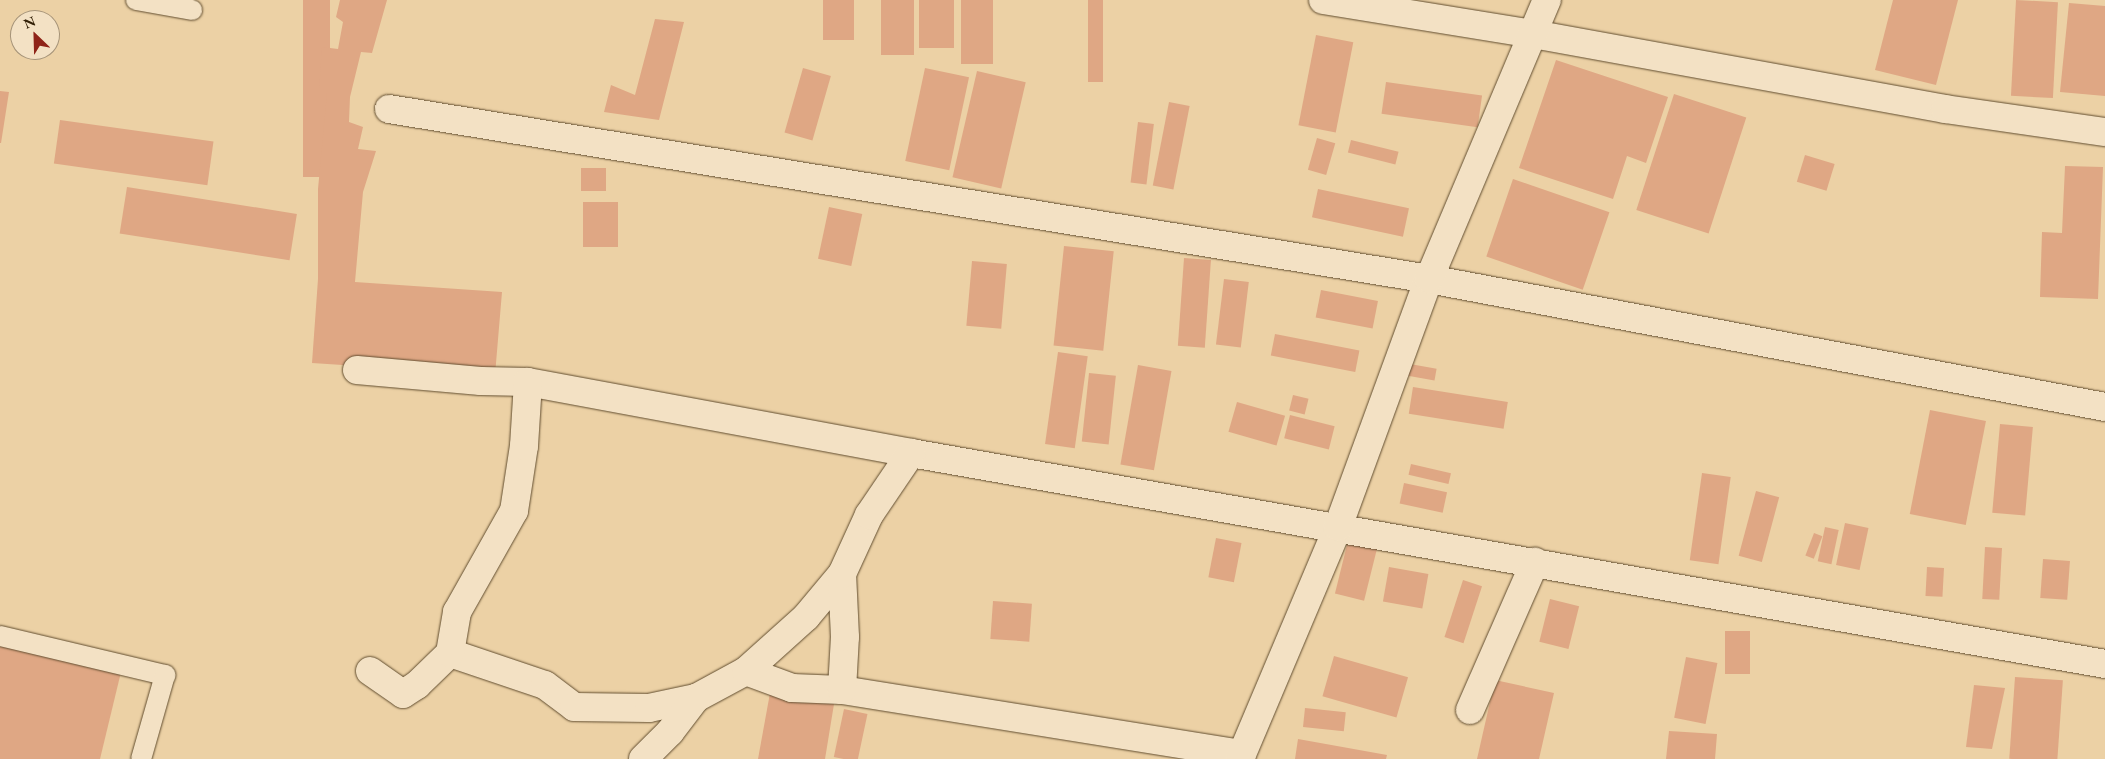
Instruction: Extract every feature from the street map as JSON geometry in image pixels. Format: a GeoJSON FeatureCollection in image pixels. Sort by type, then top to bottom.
{"type":"FeatureCollection","features":[{"type":"Feature","properties":{"kind":"street"},"geometry":{"type":"LineString","coordinates":[[1323,0],[1532,34],[1945,109],[2105,132]]}},
{"type":"Feature","properties":{"kind":"street"},"geometry":{"type":"LineString","coordinates":[[746,671],[792,688],[842,690],[1241,757],[1338,527],[1429,279],[1547,0]]}},
{"type":"Feature","properties":{"kind":"street"},"geometry":{"type":"LineString","coordinates":[[389,109],[1429,279],[2105,407]]}},
{"type":"Feature","properties":{"kind":"street"},"geometry":{"type":"LineString","coordinates":[[357,370],[481,381],[528,382],[911,453],[2105,664]]}},
{"type":"Feature","properties":{"kind":"street"},"geometry":{"type":"LineString","coordinates":[[370,671],[403,694],[417,685],[450,653],[457,612],[514,511],[524,446],[528,382]]}},
{"type":"Feature","properties":{"kind":"street"},"geometry":{"type":"LineString","coordinates":[[450,653],[545,685],[574,707],[648,708],[696,698],[746,671],[806,617],[842,574],[869,515],[911,453]]}},
{"type":"Feature","properties":{"kind":"street"},"geometry":{"type":"LineString","coordinates":[[1470,710],[1535,562]]}},
{"type":"Feature","properties":{"kind":"street"},"geometry":{"type":"LineString","coordinates":[[842,574],[845,637],[842,690]]}},
{"type":"Feature","properties":{"kind":"street"},"geometry":{"type":"LineString","coordinates":[[643,759],[670,732],[696,698]]}},
{"type":"Feature","properties":{"kind":"lane"},"geometry":{"type":"LineString","coordinates":[[136,0],[192,10]]}},
{"type":"Feature","properties":{"kind":"lane"},"geometry":{"type":"LineString","coordinates":[[0,636],[165,676],[142,759]]}},
{"type":"Feature","properties":{"kind":"building"},"geometry":{"type":"Polygon","coordinates":[[[303,0],[330,0],[330,177],[303,177],[303,0]]]}},
{"type":"Feature","properties":{"kind":"building"},"geometry":{"type":"Polygon","coordinates":[[[340,0],[387,0],[372,53],[361,52],[350,97],[349,122],[363,127],[358,149],[376,151],[363,192],[355,282],[502,292],[495,375],[312,363],[318,279],[318,189],[327,93],[319,91],[322,47],[338,49],[343,22],[336,17],[340,0]]]}},
{"type":"Feature","properties":{"kind":"building"},"geometry":{"type":"Polygon","coordinates":[[[823,0],[854,0],[854,40],[823,40],[823,0]]]}},
{"type":"Feature","properties":{"kind":"building"},"geometry":{"type":"Polygon","coordinates":[[[881,0],[914,0],[914,55],[881,55],[881,0]]]}},
{"type":"Feature","properties":{"kind":"building"},"geometry":{"type":"Polygon","coordinates":[[[919,0],[954,0],[954,48],[919,48],[919,0]]]}},
{"type":"Feature","properties":{"kind":"building"},"geometry":{"type":"Polygon","coordinates":[[[961,0],[993,0],[993,64],[961,64],[961,0]]]}},
{"type":"Feature","properties":{"kind":"building"},"geometry":{"type":"Polygon","coordinates":[[[1088,0],[1103,0],[1103,82],[1088,82],[1088,0]]]}},
{"type":"Feature","properties":{"kind":"building"},"geometry":{"type":"Polygon","coordinates":[[[1893,0],[1958,0],[1936,85],[1875,70],[1893,0]]]}},
{"type":"Feature","properties":{"kind":"building"},"geometry":{"type":"Polygon","coordinates":[[[2016,0],[2058,2],[2053,98],[2011,96],[2016,0]]]}},
{"type":"Feature","properties":{"kind":"building"},"geometry":{"type":"Polygon","coordinates":[[[2069,3],[2105,6],[2105,96],[2060,92],[2069,3]]]}},
{"type":"Feature","properties":{"kind":"building"},"geometry":{"type":"Polygon","coordinates":[[[655,19],[684,22],[659,120],[604,112],[611,85],[635,95],[655,19]]]}},
{"type":"Feature","properties":{"kind":"building"},"geometry":{"type":"Polygon","coordinates":[[[1316,35],[1353,42],[1336,133],[1298,125],[1316,35]]]}},
{"type":"Feature","properties":{"kind":"building"},"geometry":{"type":"Polygon","coordinates":[[[1556,60],[1668,97],[1646,163],[1627,156],[1613,199],[1519,168],[1556,60]]]}},
{"type":"Feature","properties":{"kind":"building"},"geometry":{"type":"Polygon","coordinates":[[[803,68],[831,76],[812,140],[785,132],[803,68]]]}},
{"type":"Feature","properties":{"kind":"building"},"geometry":{"type":"Polygon","coordinates":[[[925,68],[969,77],[949,170],[905,161],[925,68]]]}},
{"type":"Feature","properties":{"kind":"building"},"geometry":{"type":"Polygon","coordinates":[[[977,71],[1026,82],[1001,188],[952,177],[977,71]]]}},
{"type":"Feature","properties":{"kind":"building"},"geometry":{"type":"Polygon","coordinates":[[[1386,82],[1482,95],[1478,127],[1382,114],[1386,82]]]}},
{"type":"Feature","properties":{"kind":"building"},"geometry":{"type":"Polygon","coordinates":[[[0,91],[9,92],[1,143],[0,143],[0,91]]]}},
{"type":"Feature","properties":{"kind":"building"},"geometry":{"type":"Polygon","coordinates":[[[1674,94],[1746,117],[1709,234],[1636,210],[1674,94]]]}},
{"type":"Feature","properties":{"kind":"building"},"geometry":{"type":"Polygon","coordinates":[[[1169,102],[1190,106],[1173,189],[1153,185],[1169,102]]]}},
{"type":"Feature","properties":{"kind":"building"},"geometry":{"type":"Polygon","coordinates":[[[60,120],[213,142],[207,185],[54,164],[60,120]]]}},
{"type":"Feature","properties":{"kind":"building"},"geometry":{"type":"Polygon","coordinates":[[[1138,122],[1154,124],[1146,184],[1131,183],[1138,122]]]}},
{"type":"Feature","properties":{"kind":"building"},"geometry":{"type":"Polygon","coordinates":[[[1317,138],[1335,143],[1326,175],[1308,170],[1317,138]]]}},
{"type":"Feature","properties":{"kind":"building"},"geometry":{"type":"Polygon","coordinates":[[[1351,140],[1399,152],[1395,164],[1348,153],[1351,140]]]}},
{"type":"Feature","properties":{"kind":"building"},"geometry":{"type":"Polygon","coordinates":[[[1805,155],[1835,164],[1826,191],[1797,182],[1805,155]]]}},
{"type":"Feature","properties":{"kind":"building"},"geometry":{"type":"Polygon","coordinates":[[[2065,166],[2103,167],[2098,299],[2040,297],[2042,232],[2062,233],[2065,166]]]}},
{"type":"Feature","properties":{"kind":"building"},"geometry":{"type":"Polygon","coordinates":[[[581,168],[606,168],[606,191],[581,191],[581,168]]]}},
{"type":"Feature","properties":{"kind":"building"},"geometry":{"type":"Polygon","coordinates":[[[1513,179],[1609,212],[1583,290],[1486,257],[1513,179]]]}},
{"type":"Feature","properties":{"kind":"building"},"geometry":{"type":"Polygon","coordinates":[[[127,187],[297,214],[290,260],[120,233],[127,187]]]}},
{"type":"Feature","properties":{"kind":"building"},"geometry":{"type":"Polygon","coordinates":[[[1318,189],[1409,208],[1403,237],[1312,217],[1318,189]]]}},
{"type":"Feature","properties":{"kind":"building"},"geometry":{"type":"Polygon","coordinates":[[[583,202],[618,202],[618,247],[583,247],[583,202]]]}},
{"type":"Feature","properties":{"kind":"building"},"geometry":{"type":"Polygon","coordinates":[[[829,207],[862,214],[851,266],[818,259],[829,207]]]}},
{"type":"Feature","properties":{"kind":"building"},"geometry":{"type":"Polygon","coordinates":[[[1064,246],[1114,251],[1103,351],[1054,345],[1064,246]]]}},
{"type":"Feature","properties":{"kind":"building"},"geometry":{"type":"Polygon","coordinates":[[[1184,258],[1211,260],[1205,348],[1178,346],[1184,258]]]}},
{"type":"Feature","properties":{"kind":"building"},"geometry":{"type":"Polygon","coordinates":[[[972,261],[1007,264],[1001,329],[966,326],[972,261]]]}},
{"type":"Feature","properties":{"kind":"building"},"geometry":{"type":"Polygon","coordinates":[[[1224,279],[1249,282],[1241,348],[1216,345],[1224,279]]]}},
{"type":"Feature","properties":{"kind":"building"},"geometry":{"type":"Polygon","coordinates":[[[1321,290],[1378,301],[1373,329],[1316,317],[1321,290]]]}},
{"type":"Feature","properties":{"kind":"building"},"geometry":{"type":"Polygon","coordinates":[[[1275,334],[1359,350],[1355,372],[1271,356],[1275,334]]]}},
{"type":"Feature","properties":{"kind":"building"},"geometry":{"type":"Polygon","coordinates":[[[1058,352],[1088,356],[1075,448],[1045,444],[1058,352]]]}},
{"type":"Feature","properties":{"kind":"building"},"geometry":{"type":"Polygon","coordinates":[[[1410,364],[1437,369],[1435,381],[1408,376],[1410,364]]]}},
{"type":"Feature","properties":{"kind":"building"},"geometry":{"type":"Polygon","coordinates":[[[1138,365],[1171,371],[1154,470],[1120,464],[1138,365]]]}},
{"type":"Feature","properties":{"kind":"building"},"geometry":{"type":"Polygon","coordinates":[[[1089,373],[1116,376],[1109,444],[1082,442],[1089,373]]]}},
{"type":"Feature","properties":{"kind":"building"},"geometry":{"type":"Polygon","coordinates":[[[1413,387],[1508,402],[1504,429],[1409,414],[1413,387]]]}},
{"type":"Feature","properties":{"kind":"building"},"geometry":{"type":"Polygon","coordinates":[[[1293,395],[1309,399],[1305,414],[1289,411],[1293,395]]]}},
{"type":"Feature","properties":{"kind":"building"},"geometry":{"type":"Polygon","coordinates":[[[1237,402],[1285,416],[1277,446],[1228,432],[1237,402]]]}},
{"type":"Feature","properties":{"kind":"building"},"geometry":{"type":"Polygon","coordinates":[[[1930,410],[1986,421],[1966,525],[1910,514],[1930,410]]]}},
{"type":"Feature","properties":{"kind":"building"},"geometry":{"type":"Polygon","coordinates":[[[1290,415],[1335,426],[1329,449],[1284,438],[1290,415]]]}},
{"type":"Feature","properties":{"kind":"building"},"geometry":{"type":"Polygon","coordinates":[[[2000,424],[2033,427],[2025,516],[1992,513],[2000,424]]]}},
{"type":"Feature","properties":{"kind":"building"},"geometry":{"type":"Polygon","coordinates":[[[1411,464],[1451,473],[1448,484],[1409,475],[1411,464]]]}},
{"type":"Feature","properties":{"kind":"building"},"geometry":{"type":"Polygon","coordinates":[[[1702,473],[1731,477],[1718,564],[1690,560],[1702,473]]]}},
{"type":"Feature","properties":{"kind":"building"},"geometry":{"type":"Polygon","coordinates":[[[1404,483],[1447,492],[1443,513],[1400,504],[1404,483]]]}},
{"type":"Feature","properties":{"kind":"building"},"geometry":{"type":"Polygon","coordinates":[[[1756,491],[1779,497],[1762,562],[1739,556],[1756,491]]]}},
{"type":"Feature","properties":{"kind":"building"},"geometry":{"type":"Polygon","coordinates":[[[1845,523],[1868,528],[1860,570],[1836,565],[1845,523]]]}},
{"type":"Feature","properties":{"kind":"building"},"geometry":{"type":"Polygon","coordinates":[[[1825,527],[1839,530],[1831,564],[1818,561],[1825,527]]]}},
{"type":"Feature","properties":{"kind":"building"},"geometry":{"type":"Polygon","coordinates":[[[1814,533],[1822,536],[1814,559],[1805,555],[1814,533]]]}},
{"type":"Feature","properties":{"kind":"building"},"geometry":{"type":"Polygon","coordinates":[[[1216,538],[1242,543],[1234,582],[1208,577],[1216,538]]]}},
{"type":"Feature","properties":{"kind":"building"},"geometry":{"type":"Polygon","coordinates":[[[1348,541],[1377,548],[1364,601],[1335,593],[1348,541]]]}},
{"type":"Feature","properties":{"kind":"building"},"geometry":{"type":"Polygon","coordinates":[[[1985,547],[2002,548],[1999,600],[1982,599],[1985,547]]]}},
{"type":"Feature","properties":{"kind":"building"},"geometry":{"type":"Polygon","coordinates":[[[2043,559],[2070,561],[2067,600],[2040,598],[2043,559]]]}},
{"type":"Feature","properties":{"kind":"building"},"geometry":{"type":"Polygon","coordinates":[[[1389,567],[1428,574],[1422,608],[1383,601],[1389,567]]]}},
{"type":"Feature","properties":{"kind":"building"},"geometry":{"type":"Polygon","coordinates":[[[1927,567],[1944,568],[1942,597],[1925,596],[1927,567]]]}},
{"type":"Feature","properties":{"kind":"building"},"geometry":{"type":"Polygon","coordinates":[[[1463,580],[1482,586],[1463,643],[1444,637],[1463,580]]]}},
{"type":"Feature","properties":{"kind":"building"},"geometry":{"type":"Polygon","coordinates":[[[1550,599],[1579,606],[1568,649],[1539,642],[1550,599]]]}},
{"type":"Feature","properties":{"kind":"building"},"geometry":{"type":"Polygon","coordinates":[[[993,601],[1032,604],[1029,642],[990,639],[993,601]]]}},
{"type":"Feature","properties":{"kind":"building"},"geometry":{"type":"Polygon","coordinates":[[[1725,631],[1750,631],[1750,674],[1725,674],[1725,631]]]}},
{"type":"Feature","properties":{"kind":"building"},"geometry":{"type":"Polygon","coordinates":[[[0,643],[121,672],[100,759],[0,759],[0,643]]]}},
{"type":"Feature","properties":{"kind":"building"},"geometry":{"type":"Polygon","coordinates":[[[1334,656],[1408,677],[1396,718],[1322,696],[1334,656]]]}},
{"type":"Feature","properties":{"kind":"building"},"geometry":{"type":"Polygon","coordinates":[[[1686,657],[1717,663],[1706,724],[1674,718],[1686,657]]]}},
{"type":"Feature","properties":{"kind":"building"},"geometry":{"type":"Polygon","coordinates":[[[2015,677],[2063,680],[2057,759],[2009,759],[2015,677]]]}},
{"type":"Feature","properties":{"kind":"building"},"geometry":{"type":"Polygon","coordinates":[[[1495,680],[1554,693],[1539,759],[1477,759],[1495,680]]]}},
{"type":"Feature","properties":{"kind":"building"},"geometry":{"type":"Polygon","coordinates":[[[1974,685],[2005,688],[1992,749],[1966,747],[1974,685]]]}},
{"type":"Feature","properties":{"kind":"building"},"geometry":{"type":"Polygon","coordinates":[[[770,693],[834,704],[825,759],[758,759],[770,693]]]}},
{"type":"Feature","properties":{"kind":"building"},"geometry":{"type":"Polygon","coordinates":[[[1305,708],[1346,712],[1344,731],[1303,727],[1305,708]]]}},
{"type":"Feature","properties":{"kind":"building"},"geometry":{"type":"Polygon","coordinates":[[[844,709],[867,714],[858,759],[834,757],[844,709]]]}},
{"type":"Feature","properties":{"kind":"building"},"geometry":{"type":"Polygon","coordinates":[[[1669,731],[1717,734],[1715,759],[1666,759],[1669,731]]]}},
{"type":"Feature","properties":{"kind":"building"},"geometry":{"type":"Polygon","coordinates":[[[1298,739],[1387,755],[1386,759],[1295,759],[1298,739]]]}}]}
